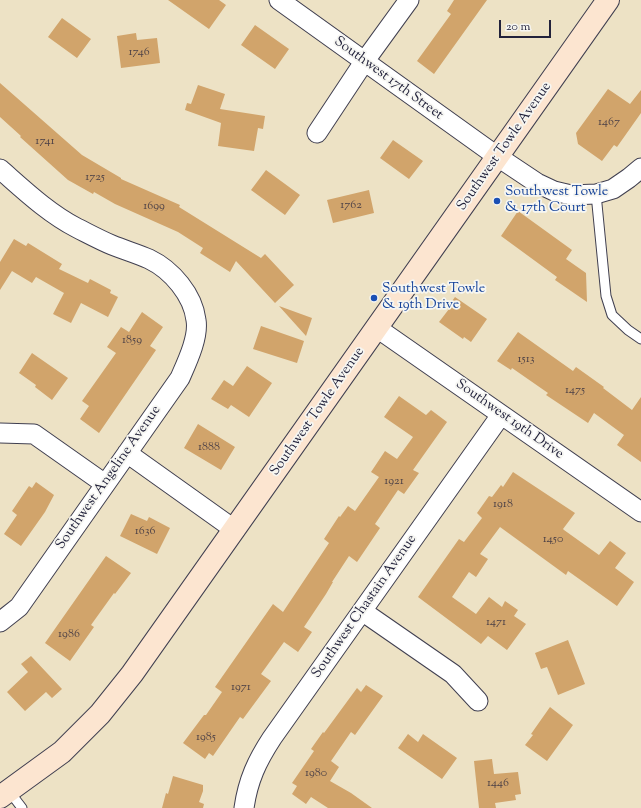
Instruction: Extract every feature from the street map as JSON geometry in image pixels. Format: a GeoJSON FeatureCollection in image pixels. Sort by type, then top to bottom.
{"type":"FeatureCollection","features":[{"type":"Feature","properties":{"kind":"main road","name":"Southwest Towle Avenue"},"geometry":{"type":"LineString","coordinates":[[10,799],[62,752],[100,714],[132,674],[608,0]]}},
{"type":"Feature","properties":{"kind":"street","name":"Southwest 17th Street"},"geometry":{"type":"LineString","coordinates":[[279,0],[498,157],[537,183],[554,191],[571,195],[596,194],[613,189],[641,168]]}},
{"type":"Feature","properties":{"kind":"street"},"geometry":{"type":"LineString","coordinates":[[317,133],[364,62],[409,0]]}},
{"type":"Feature","properties":{"kind":"street","name":"Southwest Angeline Avenue"},"geometry":{"type":"LineString","coordinates":[[0,169],[42,205],[75,227],[111,245],[150,259],[167,271],[182,286],[192,304],[196,321],[194,342],[189,359],[180,378],[19,606],[0,622]]}},
{"type":"Feature","properties":{"kind":"street","name":"Southwest 19th Drive"},"geometry":{"type":"LineString","coordinates":[[377,328],[641,512]]}},
{"type":"Feature","properties":{"kind":"street","name":"Southwest Chastain Avenue"},"geometry":{"type":"LineString","coordinates":[[244,808],[251,776],[259,758],[272,738],[501,415]]}},
{"type":"Feature","properties":{"kind":"street"},"geometry":{"type":"LineString","coordinates":[[0,433],[34,434],[105,484]]}},
{"type":"Feature","properties":{"kind":"street"},"geometry":{"type":"LineString","coordinates":[[127,453],[235,530]]}},
{"type":"Feature","properties":{"kind":"street"},"geometry":{"type":"LineString","coordinates":[[362,611],[453,674],[478,701]]}},
{"type":"Feature","properties":{"kind":"lane"},"geometry":{"type":"LineString","coordinates":[[596,194],[606,296],[612,315],[628,330],[641,339]]}},
{"type":"Feature","properties":{"kind":"building"},"geometry":{"type":"Polygon","coordinates":[[[168,0],[219,0],[226,5],[209,29],[168,0]]]}},
{"type":"Feature","properties":{"kind":"building"},"geometry":{"type":"Polygon","coordinates":[[[454,0],[487,0],[434,74],[417,61],[451,14],[447,11],[454,0]]]}},
{"type":"Feature","properties":{"kind":"building"},"geometry":{"type":"Polygon","coordinates":[[[62,18],[91,39],[77,58],[48,37],[62,18]]]}},
{"type":"Feature","properties":{"kind":"building"},"geometry":{"type":"Polygon","coordinates":[[[255,25],[289,49],[275,69],[241,45],[255,25]]]}},
{"type":"Feature","properties":{"kind":"building"},"geometry":{"type":"Polygon","coordinates":[[[136,33],[137,40],[157,38],[160,63],[121,68],[117,36],[136,33]]]}},
{"type":"Feature","properties":{"kind":"building"},"geometry":{"type":"Polygon","coordinates":[[[0,83],[82,155],[121,179],[180,205],[179,207],[261,258],[265,254],[294,285],[275,303],[236,261],[230,272],[200,253],[203,248],[178,232],[115,204],[94,192],[93,194],[68,180],[0,117],[0,83]]]}},
{"type":"Feature","properties":{"kind":"building"},"geometry":{"type":"Polygon","coordinates":[[[198,85],[225,94],[220,109],[265,116],[263,129],[258,128],[254,151],[218,146],[221,123],[185,110],[187,103],[191,104],[198,85]]]}},
{"type":"Feature","properties":{"kind":"building"},"geometry":{"type":"Polygon","coordinates":[[[608,89],[630,104],[641,90],[641,113],[617,147],[614,145],[602,161],[578,144],[576,133],[608,89]]]}},
{"type":"Feature","properties":{"kind":"building"},"geometry":{"type":"Polygon","coordinates":[[[393,140],[423,161],[409,179],[380,158],[393,140]]]}},
{"type":"Feature","properties":{"kind":"building"},"geometry":{"type":"Polygon","coordinates":[[[266,170],[300,195],[285,215],[251,190],[266,170]]]}},
{"type":"Feature","properties":{"kind":"building"},"geometry":{"type":"Polygon","coordinates":[[[369,190],[374,213],[333,223],[327,200],[369,190]]]}},
{"type":"Feature","properties":{"kind":"building"},"geometry":{"type":"Polygon","coordinates":[[[518,211],[572,250],[566,259],[586,273],[587,302],[555,280],[557,277],[501,236],[518,211]]]}},
{"type":"Feature","properties":{"kind":"building"},"geometry":{"type":"Polygon","coordinates":[[[14,239],[26,246],[28,243],[62,264],[59,269],[88,283],[90,279],[111,290],[110,293],[118,297],[108,317],[81,303],[71,323],[53,314],[64,293],[36,277],[32,283],[12,271],[0,290],[0,262],[14,239]]]}},
{"type":"Feature","properties":{"kind":"building"},"geometry":{"type":"Polygon","coordinates":[[[455,297],[487,319],[471,342],[464,337],[463,339],[439,322],[449,309],[447,308],[455,297]]]}},
{"type":"Feature","properties":{"kind":"building"},"geometry":{"type":"Polygon","coordinates":[[[279,306],[312,318],[306,336],[279,306]]]}},
{"type":"Feature","properties":{"kind":"building"},"geometry":{"type":"Polygon","coordinates":[[[142,312],[163,327],[150,346],[156,350],[99,433],[80,419],[89,406],[82,401],[116,353],[107,347],[121,327],[129,332],[142,312]]]}},
{"type":"Feature","properties":{"kind":"building"},"geometry":{"type":"Polygon","coordinates":[[[261,326],[304,341],[297,363],[253,349],[261,326]]]}},
{"type":"Feature","properties":{"kind":"building"},"geometry":{"type":"Polygon","coordinates":[[[518,332],[573,371],[576,367],[632,410],[641,397],[641,462],[617,445],[624,435],[594,413],[588,423],[546,395],[548,393],[512,368],[511,370],[497,361],[518,332]]]}},
{"type":"Feature","properties":{"kind":"building"},"geometry":{"type":"Polygon","coordinates":[[[32,353],[68,378],[52,400],[35,387],[36,385],[19,373],[32,353]]]}},
{"type":"Feature","properties":{"kind":"building"},"geometry":{"type":"Polygon","coordinates":[[[247,366],[272,383],[249,417],[231,405],[228,409],[211,399],[224,380],[233,386],[247,366]]]}},
{"type":"Feature","properties":{"kind":"building"},"geometry":{"type":"Polygon","coordinates":[[[399,396],[426,415],[431,410],[447,422],[413,470],[419,473],[404,494],[398,490],[375,524],[380,528],[357,562],[349,556],[332,582],[326,594],[304,627],[312,632],[298,652],[284,642],[261,674],[271,681],[243,719],[240,717],[213,756],[209,753],[205,759],[183,743],[204,715],[206,715],[222,692],[215,687],[273,604],[283,612],[329,543],[324,539],[339,516],[340,517],[348,506],[355,511],[379,477],[371,472],[385,451],[397,459],[413,437],[384,417],[399,396]]]}},
{"type":"Feature","properties":{"kind":"building"},"geometry":{"type":"Polygon","coordinates":[[[198,424],[235,447],[221,470],[184,448],[198,424]]]}},
{"type":"Feature","properties":{"kind":"building"},"geometry":{"type":"Polygon","coordinates":[[[513,472],[575,513],[563,529],[564,530],[599,555],[610,541],[626,553],[615,568],[634,582],[617,606],[568,571],[566,575],[500,527],[480,554],[488,559],[476,577],[469,572],[452,597],[476,614],[489,597],[502,607],[505,601],[518,610],[514,616],[526,624],[507,650],[488,636],[481,644],[418,597],[459,539],[464,542],[482,518],[477,513],[489,496],[492,497],[501,485],[503,487],[513,472]]]}},
{"type":"Feature","properties":{"kind":"building"},"geometry":{"type":"Polygon","coordinates":[[[36,482],[54,495],[45,512],[21,546],[4,534],[17,515],[12,511],[29,486],[32,488],[36,482]]]}},
{"type":"Feature","properties":{"kind":"building"},"geometry":{"type":"Polygon","coordinates":[[[131,514],[147,521],[149,517],[170,528],[157,554],[120,536],[131,514]]]}},
{"type":"Feature","properties":{"kind":"building"},"geometry":{"type":"Polygon","coordinates":[[[106,556],[131,573],[115,594],[114,593],[91,625],[94,627],[70,661],[45,643],[106,556]]]}},
{"type":"Feature","properties":{"kind":"building"},"geometry":{"type":"Polygon","coordinates":[[[568,640],[585,684],[558,695],[547,667],[541,669],[535,653],[568,640]]]}},
{"type":"Feature","properties":{"kind":"building"},"geometry":{"type":"Polygon","coordinates":[[[31,656],[62,689],[52,698],[46,692],[25,711],[7,692],[28,672],[21,664],[31,656]]]}},
{"type":"Feature","properties":{"kind":"building"},"geometry":{"type":"Polygon","coordinates":[[[366,685],[383,696],[355,735],[351,732],[331,761],[339,767],[330,781],[351,793],[372,808],[328,808],[311,797],[306,804],[292,794],[297,786],[292,783],[314,751],[311,749],[323,732],[324,733],[357,688],[361,692],[366,685]]]}},
{"type":"Feature","properties":{"kind":"building"},"geometry":{"type":"Polygon","coordinates":[[[550,707],[573,725],[547,761],[525,745],[550,707]]]}},
{"type":"Feature","properties":{"kind":"building"},"geometry":{"type":"Polygon","coordinates":[[[408,734],[418,742],[423,734],[457,758],[442,779],[398,748],[408,734]]]}},
{"type":"Feature","properties":{"kind":"building"},"geometry":{"type":"Polygon","coordinates":[[[492,759],[494,774],[518,772],[521,794],[515,795],[516,800],[495,803],[496,808],[479,808],[474,761],[492,759]]]}},
{"type":"Feature","properties":{"kind":"building"},"geometry":{"type":"Polygon","coordinates":[[[173,776],[203,785],[203,791],[199,802],[204,804],[203,808],[162,808],[173,776]]]}},
{"type":"Feature","properties":{"kind":"place","name":"Southwest Towle & 17th Court"},"geometry":{"type":"Point","coordinates":[497,201]}},
{"type":"Feature","properties":{"kind":"place","name":"Southwest Towle & 19th Drive"},"geometry":{"type":"Point","coordinates":[374,298]}}]}
